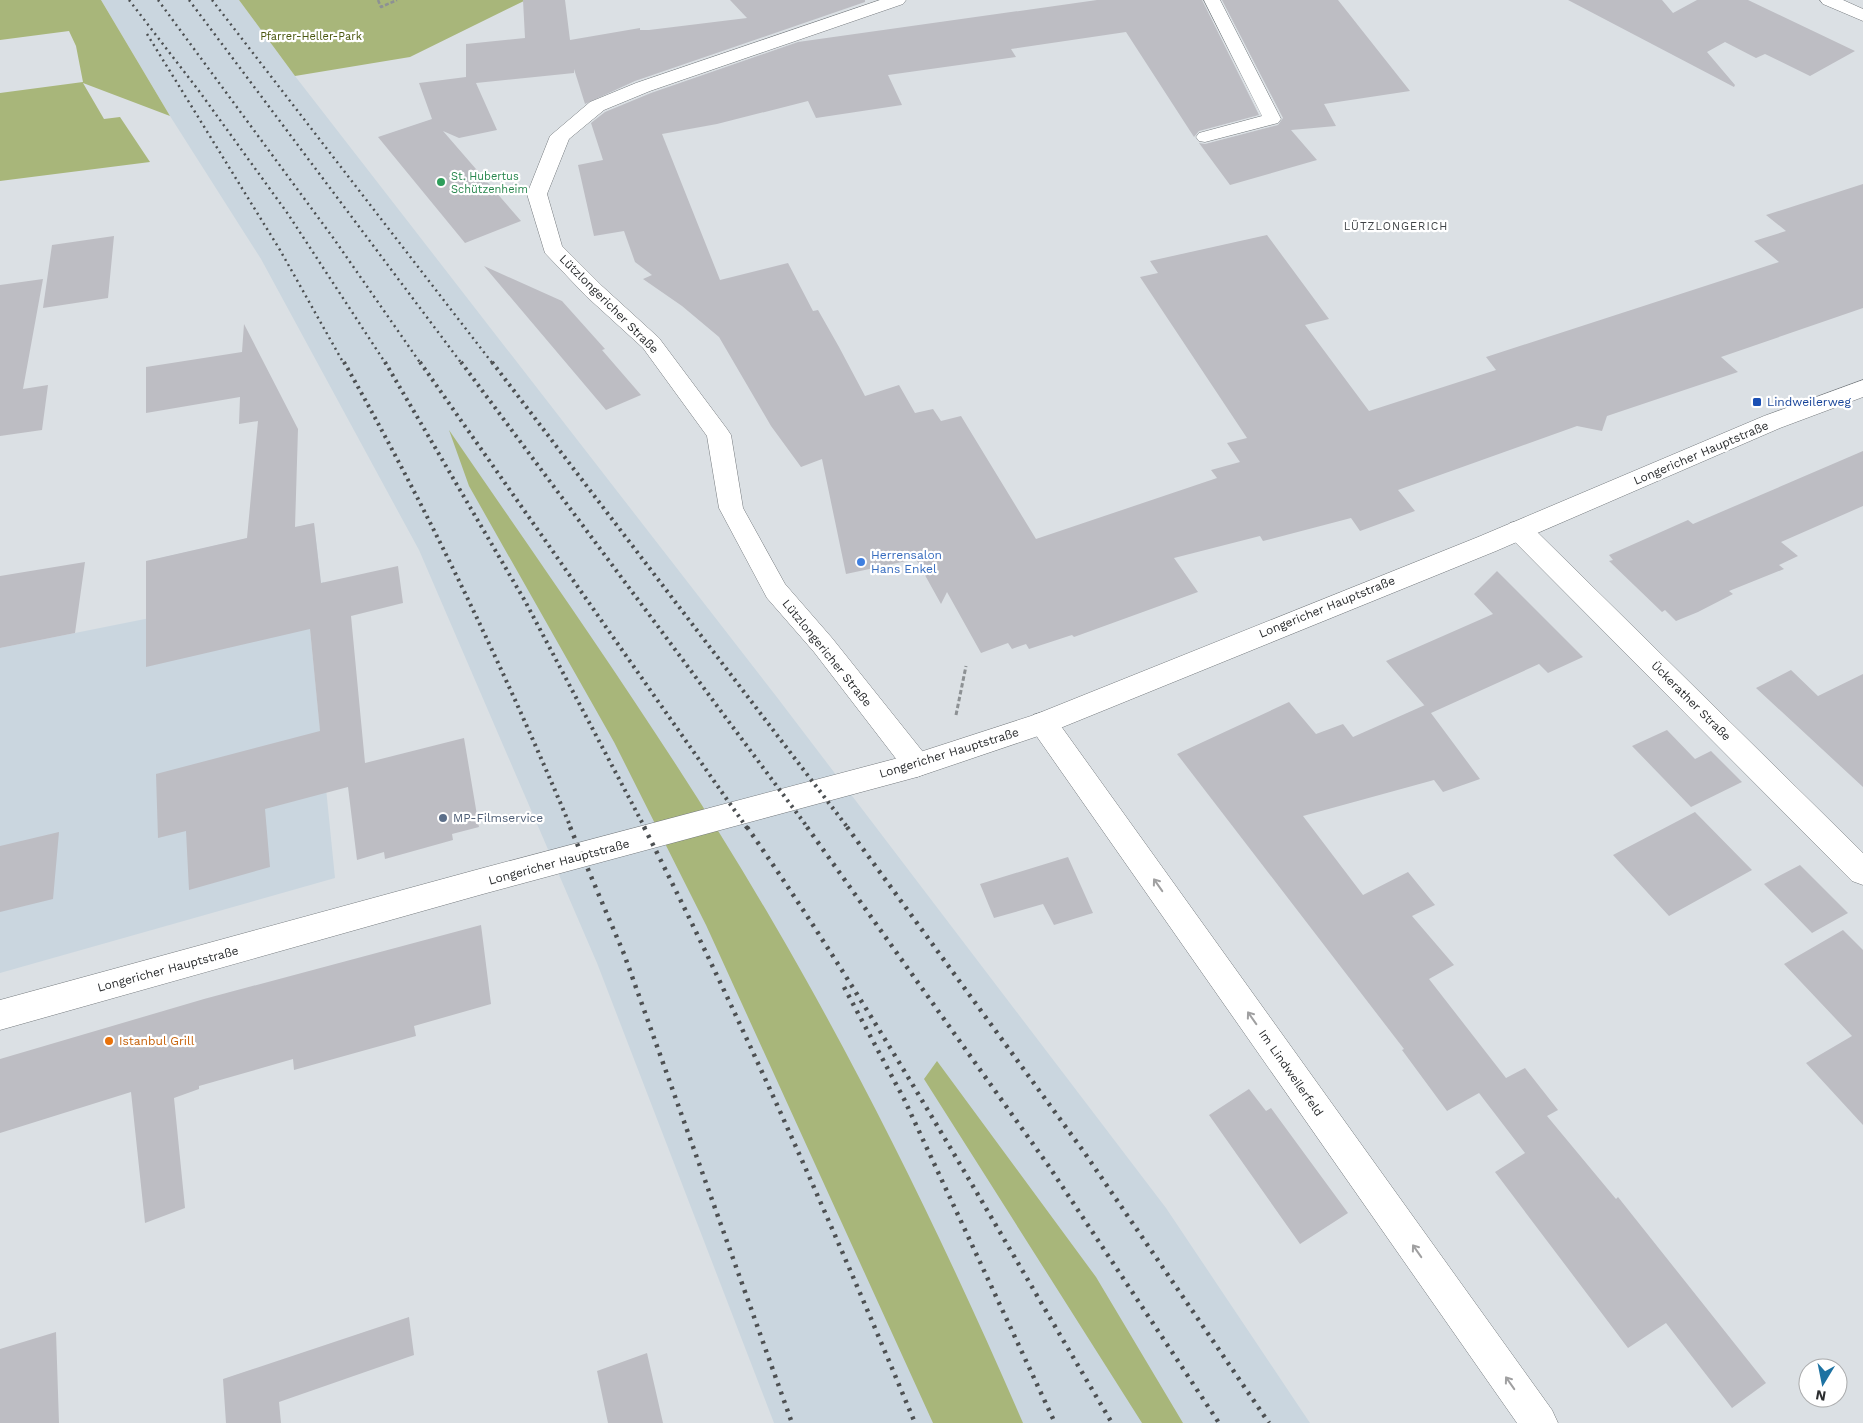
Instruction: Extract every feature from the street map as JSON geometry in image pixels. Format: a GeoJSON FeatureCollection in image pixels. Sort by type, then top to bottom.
{"type":"FeatureCollection","features":[{"type":"Feature","properties":{"kind":"street","name":"Lützlongericher Straße"},"geometry":{"type":"LineString","coordinates":[[897,0],[643,86],[597,106],[560,136],[537,194],[552,248],[594,291],[651,344],[719,435],[731,508],[776,591],[823,644],[916,765]]}},
{"type":"Feature","properties":{"kind":"street"},"geometry":{"type":"LineString","coordinates":[[1829,0],[1863,16]]}},
{"type":"Feature","properties":{"kind":"street","name":"Longericher Hauptstraße"},"geometry":{"type":"LineString","coordinates":[[0,1015],[916,765],[1043,723],[1519,530],[1772,422],[1863,388]]}},
{"type":"Feature","properties":{"kind":"street","name":"Ückerather Straße"},"geometry":{"type":"LineString","coordinates":[[1519,530],[1863,872]]}},
{"type":"Feature","properties":{"kind":"street","name":"Im Lindweilerfeld"},"geometry":{"type":"LineString","coordinates":[[1043,723],[1539,1423]]}},
{"type":"Feature","properties":{"kind":"lane"},"geometry":{"type":"LineString","coordinates":[[1206,137],[1272,119],[1212,0]]}},
{"type":"Feature","properties":{"kind":"path"},"geometry":{"type":"LineString","coordinates":[[378,0],[381,7],[392,4],[397,0]]}},
{"type":"Feature","properties":{"kind":"path"},"geometry":{"type":"LineString","coordinates":[[960,690],[966,666]]}},
{"type":"Feature","properties":{"kind":"shaded area"},"geometry":{"type":"Polygon","coordinates":[[[101,0],[239,0],[295,76],[776,696],[1166,1208],[1310,1423],[774,1423],[597,963],[419,550],[261,259],[170,116],[101,0]]]}},
{"type":"Feature","properties":{"kind":"shaded area"},"geometry":{"type":"Polygon","coordinates":[[[314,523],[321,583],[324,582],[329,624],[310,629],[335,878],[0,973],[0,648],[150,618],[147,561],[314,523]]]}},
{"type":"Feature","properties":{"kind":"green space"},"geometry":{"type":"Polygon","coordinates":[[[0,0],[101,0],[170,116],[83,83],[104,119],[120,117],[150,162],[0,181],[0,93],[83,82],[76,46],[69,31],[0,40],[0,0]]]}},
{"type":"Feature","properties":{"kind":"green space","name":"Pfarrer-Heller-Park"},"geometry":{"type":"Polygon","coordinates":[[[239,0],[526,0],[410,57],[295,76],[239,0]]]}},
{"type":"Feature","properties":{"kind":"green space"},"geometry":{"type":"Polygon","coordinates":[[[449,430],[656,734],[773,922],[841,1044],[906,1169],[966,1295],[1023,1423],[933,1423],[706,925],[614,742],[469,486],[449,430]]]}},
{"type":"Feature","properties":{"kind":"green space"},"geometry":{"type":"Polygon","coordinates":[[[937,1061],[1096,1277],[1183,1423],[1142,1423],[924,1079],[937,1061]]]}},
{"type":"Feature","properties":{"kind":"building"},"geometry":{"type":"Polygon","coordinates":[[[523,0],[565,0],[570,40],[640,28],[640,30],[649,30],[747,18],[730,0],[865,0],[865,2],[635,81],[585,104],[574,69],[574,73],[476,83],[497,130],[459,138],[443,131],[521,221],[465,243],[378,137],[432,119],[419,83],[466,77],[466,44],[525,38],[523,0]]]}},
{"type":"Feature","properties":{"kind":"building"},"geometry":{"type":"Polygon","coordinates":[[[1097,0],[1202,0],[1259,115],[1199,131],[1194,137],[1126,32],[1011,49],[1016,57],[888,75],[902,105],[816,118],[808,101],[717,124],[662,134],[720,280],[788,263],[813,311],[818,310],[865,396],[899,385],[915,413],[933,409],[941,421],[961,416],[1036,539],[1217,478],[1211,470],[1240,462],[1227,443],[1247,438],[1140,277],[1158,273],[1150,261],[1267,235],[1329,319],[1305,325],[1369,411],[1496,370],[1486,357],[1779,262],[1754,241],[1786,231],[1766,215],[1863,184],[1863,308],[1721,357],[1738,372],[1607,416],[1602,431],[1577,426],[1398,490],[1415,511],[1360,531],[1351,518],[1263,541],[1260,536],[1174,558],[1198,592],[1074,637],[1072,635],[1029,649],[1026,644],[1012,649],[1008,643],[981,653],[947,592],[941,604],[916,559],[846,574],[822,459],[801,467],[771,426],[719,337],[682,306],[643,279],[652,275],[635,262],[624,231],[594,236],[578,165],[603,160],[591,123],[605,112],[651,93],[798,42],[1097,0]]]}},
{"type":"Feature","properties":{"kind":"building"},"geometry":{"type":"Polygon","coordinates":[[[1222,0],[1338,0],[1410,91],[1324,104],[1336,126],[1291,130],[1317,160],[1230,185],[1199,143],[1205,144],[1278,125],[1283,118],[1222,0]]]}},
{"type":"Feature","properties":{"kind":"building"},"geometry":{"type":"Polygon","coordinates":[[[1568,0],[1662,0],[1673,13],[1697,0],[1748,0],[1855,51],[1810,76],[1765,54],[1756,58],[1725,42],[1707,52],[1735,85],[1734,87],[1568,0]]]}},
{"type":"Feature","properties":{"kind":"building"},"geometry":{"type":"Polygon","coordinates":[[[114,236],[108,298],[43,308],[52,245],[114,236]]]}},
{"type":"Feature","properties":{"kind":"building"},"geometry":{"type":"Polygon","coordinates":[[[484,266],[562,301],[605,349],[602,350],[641,395],[606,410],[484,266]]]}},
{"type":"Feature","properties":{"kind":"building"},"geometry":{"type":"Polygon","coordinates":[[[43,279],[23,389],[48,385],[42,430],[0,436],[0,285],[43,279]]]}},
{"type":"Feature","properties":{"kind":"building"},"geometry":{"type":"Polygon","coordinates":[[[244,324],[298,429],[295,527],[314,523],[321,583],[398,566],[403,603],[351,616],[365,763],[464,738],[479,827],[452,834],[453,840],[385,859],[384,852],[357,860],[348,787],[265,809],[270,867],[189,890],[186,831],[158,838],[156,774],[320,731],[310,629],[146,667],[146,561],[247,538],[258,421],[239,424],[240,397],[146,413],[146,367],[242,352],[244,324]]]}},
{"type":"Feature","properties":{"kind":"building"},"geometry":{"type":"Polygon","coordinates":[[[1863,451],[1863,506],[1781,542],[1798,556],[1779,565],[1784,569],[1729,591],[1733,594],[1698,612],[1676,621],[1665,610],[1662,612],[1609,561],[1613,560],[1609,555],[1688,520],[1693,524],[1863,451]]]}},
{"type":"Feature","properties":{"kind":"building"},"geometry":{"type":"Polygon","coordinates":[[[85,562],[75,633],[0,648],[0,576],[85,562]]]}},
{"type":"Feature","properties":{"kind":"building"},"geometry":{"type":"Polygon","coordinates":[[[1497,571],[1583,657],[1548,673],[1539,664],[1431,713],[1386,661],[1493,614],[1474,594],[1497,571]]]}},
{"type":"Feature","properties":{"kind":"building"},"geometry":{"type":"Polygon","coordinates":[[[1791,670],[1818,696],[1863,674],[1863,787],[1756,688],[1791,670]]]}},
{"type":"Feature","properties":{"kind":"building"},"geometry":{"type":"Polygon","coordinates":[[[1289,702],[1316,734],[1343,724],[1353,737],[1425,705],[1480,779],[1443,792],[1434,780],[1303,816],[1363,895],[1408,872],[1435,905],[1412,916],[1454,965],[1429,979],[1506,1078],[1525,1068],[1558,1110],[1547,1116],[1616,1199],[1618,1197],[1766,1383],[1732,1408],[1666,1323],[1628,1348],[1495,1172],[1525,1153],[1479,1093],[1447,1111],[1402,1050],[1404,1049],[1177,754],[1289,702]]]}},
{"type":"Feature","properties":{"kind":"building"},"geometry":{"type":"Polygon","coordinates":[[[1667,730],[1695,759],[1711,751],[1742,782],[1691,807],[1632,746],[1667,730]]]}},
{"type":"Feature","properties":{"kind":"building"},"geometry":{"type":"Polygon","coordinates":[[[1695,812],[1752,870],[1669,916],[1613,855],[1695,812]]]}},
{"type":"Feature","properties":{"kind":"building"},"geometry":{"type":"Polygon","coordinates":[[[59,832],[53,899],[0,912],[0,846],[59,832]]]}},
{"type":"Feature","properties":{"kind":"building"},"geometry":{"type":"Polygon","coordinates":[[[1068,857],[1093,913],[1054,925],[1043,904],[994,918],[980,884],[1068,857]]]}},
{"type":"Feature","properties":{"kind":"building"},"geometry":{"type":"Polygon","coordinates":[[[1800,865],[1848,913],[1812,933],[1764,884],[1800,865]]]}},
{"type":"Feature","properties":{"kind":"building"},"geometry":{"type":"Polygon","coordinates":[[[481,925],[491,1004],[414,1026],[416,1036],[294,1070],[293,1059],[199,1086],[199,1089],[174,1098],[185,1208],[145,1223],[131,1092],[0,1133],[0,1059],[204,999],[481,925]]]}},
{"type":"Feature","properties":{"kind":"building"},"geometry":{"type":"Polygon","coordinates":[[[1843,930],[1863,950],[1863,1125],[1806,1063],[1852,1036],[1784,964],[1843,930]]]}},
{"type":"Feature","properties":{"kind":"building"},"geometry":{"type":"Polygon","coordinates":[[[1249,1089],[1266,1111],[1271,1108],[1348,1213],[1300,1244],[1209,1115],[1249,1089]]]}},
{"type":"Feature","properties":{"kind":"building"},"geometry":{"type":"Polygon","coordinates":[[[409,1317],[414,1355],[279,1402],[281,1423],[226,1423],[223,1379],[409,1317]]]}},
{"type":"Feature","properties":{"kind":"building"},"geometry":{"type":"Polygon","coordinates":[[[56,1332],[59,1423],[0,1423],[0,1349],[56,1332]]]}},
{"type":"Feature","properties":{"kind":"building"},"geometry":{"type":"Polygon","coordinates":[[[647,1353],[663,1423],[608,1423],[597,1371],[647,1353]]]}},
{"type":"Feature","properties":{"kind":"railway"},"geometry":{"type":"LineString","coordinates":[[129,0],[199,91],[288,214],[386,364]]}},
{"type":"Feature","properties":{"kind":"railway"},"geometry":{"type":"LineString","coordinates":[[158,0],[334,239],[421,364]]}},
{"type":"Feature","properties":{"kind":"railway"},"geometry":{"type":"LineString","coordinates":[[189,0],[462,364]]}},
{"type":"Feature","properties":{"kind":"railway"},"geometry":{"type":"LineString","coordinates":[[212,0],[493,364]]}},
{"type":"Feature","properties":{"kind":"railway"},"geometry":{"type":"LineString","coordinates":[[147,34],[280,250],[344,364]]}},
{"type":"Feature","properties":{"kind":"railway"},"geometry":{"type":"LineString","coordinates":[[344,362],[436,533],[492,650],[571,828]]}},
{"type":"Feature","properties":{"kind":"railway"},"geometry":{"type":"LineString","coordinates":[[385,362],[525,601],[645,828]]}},
{"type":"Feature","properties":{"kind":"railway"},"geometry":{"type":"LineString","coordinates":[[420,362],[747,828]]}},
{"type":"Feature","properties":{"kind":"railway"},"geometry":{"type":"LineString","coordinates":[[461,362],[808,828]]}},
{"type":"Feature","properties":{"kind":"railway"},"geometry":{"type":"LineString","coordinates":[[492,362],[848,828]]}},
{"type":"Feature","properties":{"kind":"railway"},"geometry":{"type":"LineString","coordinates":[[570,827],[624,954],[792,1423]]}},
{"type":"Feature","properties":{"kind":"railway"},"geometry":{"type":"LineString","coordinates":[[644,827],[751,1048],[915,1423]]}},
{"type":"Feature","properties":{"kind":"railway"},"geometry":{"type":"LineString","coordinates":[[747,827],[796,899],[890,1047],[1112,1423]]}},
{"type":"Feature","properties":{"kind":"railway"},"geometry":{"type":"LineString","coordinates":[[807,827],[1048,1165],[1219,1423]]}},
{"type":"Feature","properties":{"kind":"railway"},"geometry":{"type":"LineString","coordinates":[[847,827],[1084,1152],[1269,1423]]}},
{"type":"Feature","properties":{"kind":"railway"},"geometry":{"type":"LineString","coordinates":[[844,987],[904,1099],[1055,1423]]}},
{"type":"Feature","properties":{"kind":"place","name":"St. Hubertus Schützenheim"},"geometry":{"type":"Point","coordinates":[441,182]}},
{"type":"Feature","properties":{"kind":"place","name":"Lindweilerweg"},"geometry":{"type":"Point","coordinates":[1757,402]}},
{"type":"Feature","properties":{"kind":"place","name":"Herrensalon Hans Enkel"},"geometry":{"type":"Point","coordinates":[861,562]}},
{"type":"Feature","properties":{"kind":"place","name":"MP-Filmservice"},"geometry":{"type":"Point","coordinates":[443,818]}},
{"type":"Feature","properties":{"kind":"place","name":"Istanbul Grill"},"geometry":{"type":"Point","coordinates":[109,1041]}},
{"type":"Feature","properties":{"kind":"district","name":"LÜTZLONGERICH"},"geometry":{"type":"Point","coordinates":[1396,226]}}]}
